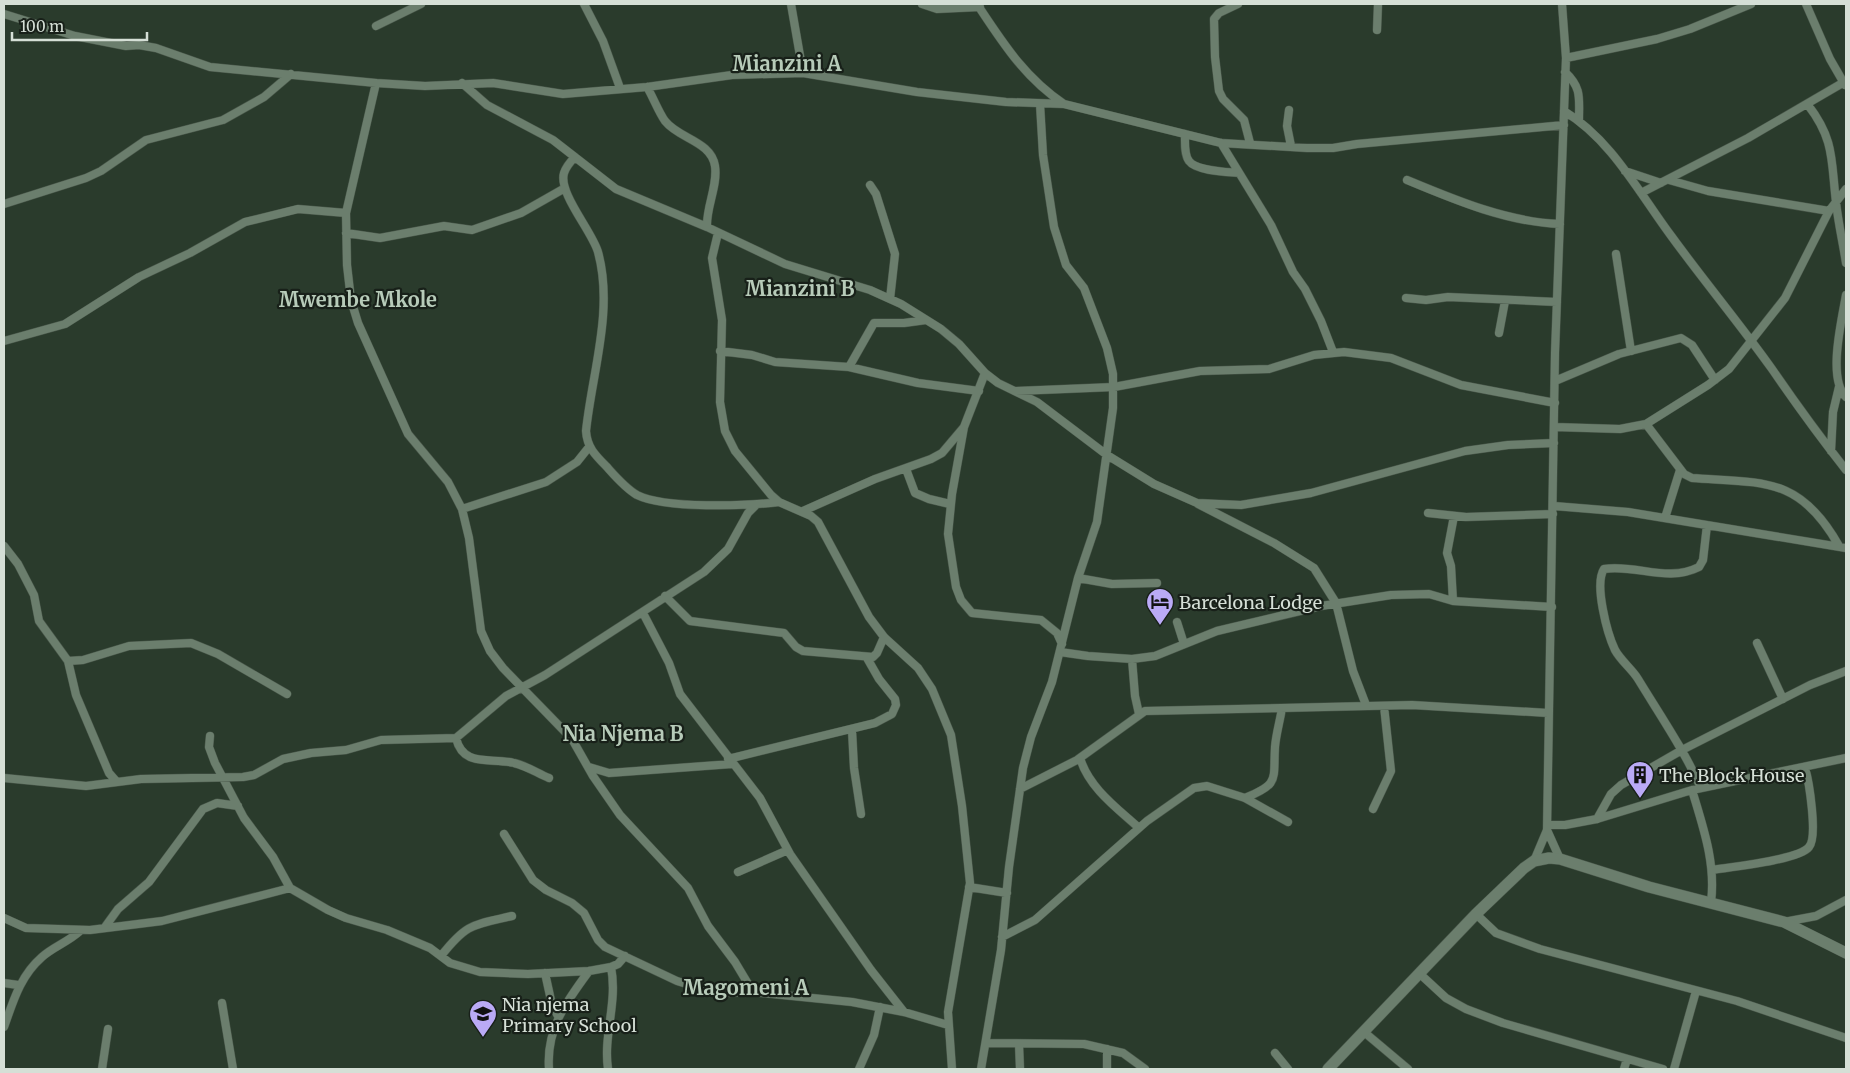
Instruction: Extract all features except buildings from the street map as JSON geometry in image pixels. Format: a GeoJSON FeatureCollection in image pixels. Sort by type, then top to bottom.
{"type":"FeatureCollection","features":[{"type":"Feature","properties":{"kind":"main road"},"geometry":{"type":"LineString","coordinates":[[1328,1069],[1476,914],[1534,861],[1550,858],[1560,859],[1649,887],[1784,922],[1846,953]]}},
{"type":"Feature","properties":{"kind":"street"},"geometry":{"type":"LineString","coordinates":[[376,26],[421,4]]}},
{"type":"Feature","properties":{"kind":"street"},"geometry":{"type":"LineString","coordinates":[[584,4],[603,40],[620,88]]}},
{"type":"Feature","properties":{"kind":"street"},"geometry":{"type":"LineString","coordinates":[[791,4],[803,73]]}},
{"type":"Feature","properties":{"kind":"street"},"geometry":{"type":"LineString","coordinates":[[922,4],[945,9],[979,6],[1007,50],[1034,80],[1064,104]]}},
{"type":"Feature","properties":{"kind":"street"},"geometry":{"type":"LineString","coordinates":[[1238,4],[1219,12],[1214,19],[1214,41],[1219,91],[1223,99],[1244,120],[1250,143]]}},
{"type":"Feature","properties":{"kind":"street"},"geometry":{"type":"LineString","coordinates":[[1376,30],[1378,4]]}},
{"type":"Feature","properties":{"kind":"street"},"geometry":{"type":"LineString","coordinates":[[1534,861],[1546,827],[1557,302],[1566,72],[1562,4]]}},
{"type":"Feature","properties":{"kind":"street"},"geometry":{"type":"LineString","coordinates":[[1566,58],[1657,39],[1690,29],[1752,4]]}},
{"type":"Feature","properties":{"kind":"street"},"geometry":{"type":"LineString","coordinates":[[1641,193],[1669,180],[1845,84],[1830,59],[1806,4]]}},
{"type":"Feature","properties":{"kind":"street"},"geometry":{"type":"LineString","coordinates":[[4,14],[74,36],[126,46],[139,45],[156,48],[210,67],[425,86],[493,83],[563,94],[732,75],[803,73],[901,90],[1040,104],[1064,104],[1221,143],[1332,148],[1372,142],[1564,124]]}},
{"type":"Feature","properties":{"kind":"street"},"geometry":{"type":"LineString","coordinates":[[1566,72],[1577,85],[1579,120]]}},
{"type":"Feature","properties":{"kind":"street"},"geometry":{"type":"LineString","coordinates":[[4,204],[86,178],[101,171],[146,140],[223,120],[264,97],[291,74]]}},
{"type":"Feature","properties":{"kind":"street"},"geometry":{"type":"LineString","coordinates":[[376,83],[346,213],[351,300],[358,323],[408,434],[448,482],[462,509],[469,538],[481,631],[490,651],[521,688],[572,740],[620,814],[688,888],[708,926],[735,962],[753,992]]}},
{"type":"Feature","properties":{"kind":"street"},"geometry":{"type":"LineString","coordinates":[[462,83],[487,105],[553,140],[616,190],[707,228],[785,264],[848,283],[890,299],[926,320],[959,344],[985,373],[1037,402],[1107,455],[1154,484],[1197,503],[1274,544],[1314,568],[1336,603],[1353,672],[1366,706]]}},
{"type":"Feature","properties":{"kind":"street"},"geometry":{"type":"LineString","coordinates":[[647,86],[664,120],[684,137],[706,149],[712,157],[715,176],[706,217],[707,228]]}},
{"type":"Feature","properties":{"kind":"street"},"geometry":{"type":"LineString","coordinates":[[981,1069],[987,1043],[1026,753],[1061,648],[1078,578],[1097,522],[1107,455],[1114,387],[1107,348],[1084,288],[1066,265],[1054,228],[1043,155],[1040,104]]}},
{"type":"Feature","properties":{"kind":"street"},"geometry":{"type":"LineString","coordinates":[[1808,105],[1824,129],[1835,175],[1836,203],[1846,263]]}},
{"type":"Feature","properties":{"kind":"street"},"geometry":{"type":"LineString","coordinates":[[1288,110],[1291,146]]}},
{"type":"Feature","properties":{"kind":"street"},"geometry":{"type":"LineString","coordinates":[[1564,111],[1589,127],[1626,171],[1786,392],[1846,470]]}},
{"type":"Feature","properties":{"kind":"street"},"geometry":{"type":"LineString","coordinates":[[1185,134],[1187,156],[1193,164],[1206,169],[1239,173]]}},
{"type":"Feature","properties":{"kind":"street"},"geometry":{"type":"LineString","coordinates":[[1221,143],[1271,225],[1293,272],[1312,302],[1332,352]]}},
{"type":"Feature","properties":{"kind":"street"},"geometry":{"type":"LineString","coordinates":[[575,157],[564,173],[565,188],[598,252],[602,282],[602,316],[586,431],[589,447],[616,477],[639,496],[697,504],[756,505],[779,502]]}},
{"type":"Feature","properties":{"kind":"street"},"geometry":{"type":"LineString","coordinates":[[1626,171],[1661,183]]}},
{"type":"Feature","properties":{"kind":"street"},"geometry":{"type":"LineString","coordinates":[[1554,427],[1620,429],[1646,424],[1715,380],[1741,357],[1785,298],[1829,211],[1846,191],[1835,175]]}},
{"type":"Feature","properties":{"kind":"street"},"geometry":{"type":"LineString","coordinates":[[1407,180],[1498,214],[1534,223],[1560,224]]}},
{"type":"Feature","properties":{"kind":"street"},"geometry":{"type":"LineString","coordinates":[[1669,180],[1708,191],[1829,211]]}},
{"type":"Feature","properties":{"kind":"street"},"geometry":{"type":"LineString","coordinates":[[870,185],[876,194],[895,254],[890,299]]}},
{"type":"Feature","properties":{"kind":"street"},"geometry":{"type":"LineString","coordinates":[[346,233],[380,238],[444,226],[472,230],[521,213],[565,188]]}},
{"type":"Feature","properties":{"kind":"street"},"geometry":{"type":"LineString","coordinates":[[4,342],[65,324],[139,277],[190,253],[244,222],[298,208],[346,213]]}},
{"type":"Feature","properties":{"kind":"street"},"geometry":{"type":"LineString","coordinates":[[718,233],[712,258],[722,320],[720,415],[725,431],[741,459],[779,502],[803,511],[818,522],[869,618],[884,637],[924,677],[932,689],[951,735],[963,814],[970,887],[948,1025],[952,1069]]}},
{"type":"Feature","properties":{"kind":"street"},"geometry":{"type":"LineString","coordinates":[[1616,254],[1631,351]]}},
{"type":"Feature","properties":{"kind":"street"},"geometry":{"type":"LineString","coordinates":[[1831,450],[1833,412],[1839,386],[1837,371],[1846,295]]}},
{"type":"Feature","properties":{"kind":"street"},"geometry":{"type":"LineString","coordinates":[[1406,298],[1426,300],[1448,297],[1557,302]]}},
{"type":"Feature","properties":{"kind":"street"},"geometry":{"type":"LineString","coordinates":[[1499,333],[1505,301]]}},
{"type":"Feature","properties":{"kind":"street"},"geometry":{"type":"LineString","coordinates":[[849,366],[874,323],[904,323],[926,320]]}},
{"type":"Feature","properties":{"kind":"street"},"geometry":{"type":"LineString","coordinates":[[1555,380],[1631,351],[1681,338],[1692,345],[1715,380]]}},
{"type":"Feature","properties":{"kind":"street"},"geometry":{"type":"LineString","coordinates":[[720,351],[775,362],[849,366],[918,383],[979,391]]}},
{"type":"Feature","properties":{"kind":"street"},"geometry":{"type":"LineString","coordinates":[[1016,391],[1114,387],[1200,371],[1269,369],[1332,352],[1391,358],[1461,385],[1555,403]]}},
{"type":"Feature","properties":{"kind":"street"},"geometry":{"type":"LineString","coordinates":[[985,373],[964,427],[950,504],[948,526],[956,588],[966,608],[972,612],[1041,620],[1057,633],[1061,648]]}},
{"type":"Feature","properties":{"kind":"street"},"geometry":{"type":"LineString","coordinates":[[1839,386],[1846,397]]}},
{"type":"Feature","properties":{"kind":"street"},"geometry":{"type":"LineString","coordinates":[[1646,424],[1680,470],[1692,478],[1768,484],[1796,495],[1805,502],[1843,547]]}},
{"type":"Feature","properties":{"kind":"street"},"geometry":{"type":"LineString","coordinates":[[803,511],[875,479],[936,457],[953,442],[964,427]]}},
{"type":"Feature","properties":{"kind":"street"},"geometry":{"type":"LineString","coordinates":[[1197,503],[1242,504],[1311,493],[1466,451],[1508,445],[1554,443]]}},
{"type":"Feature","properties":{"kind":"street"},"geometry":{"type":"LineString","coordinates":[[462,509],[546,482],[578,462],[589,447]]}},
{"type":"Feature","properties":{"kind":"street"},"geometry":{"type":"LineString","coordinates":[[906,468],[916,493],[929,499],[950,504]]}},
{"type":"Feature","properties":{"kind":"street"},"geometry":{"type":"LineString","coordinates":[[1665,518],[1680,470]]}},
{"type":"Feature","properties":{"kind":"street"},"geometry":{"type":"LineString","coordinates":[[4,778],[86,786],[102,785],[116,781],[223,778],[254,775],[288,758],[311,753],[346,750],[381,740],[456,738],[496,703],[643,613],[715,563],[728,549],[748,513],[756,505]]}},
{"type":"Feature","properties":{"kind":"street"},"geometry":{"type":"LineString","coordinates":[[1428,513],[1454,516],[1553,510],[1607,510],[1843,547]]}},
{"type":"Feature","properties":{"kind":"street"},"geometry":{"type":"LineString","coordinates":[[1453,601],[1451,566],[1447,553],[1454,516]]}},
{"type":"Feature","properties":{"kind":"street"},"geometry":{"type":"LineString","coordinates":[[1701,788],[1682,750],[1638,678],[1615,650],[1601,610],[1602,572],[1604,569],[1611,568],[1654,574],[1680,574],[1696,568],[1703,560],[1707,525]]}},
{"type":"Feature","properties":{"kind":"street"},"geometry":{"type":"LineString","coordinates":[[4,546],[18,564],[34,595],[40,621],[68,661],[76,695],[86,714],[98,750],[109,774],[116,781]]}},
{"type":"Feature","properties":{"kind":"street"},"geometry":{"type":"LineString","coordinates":[[1078,578],[1112,584],[1158,583]]}},
{"type":"Feature","properties":{"kind":"street"},"geometry":{"type":"LineString","coordinates":[[1061,648],[1088,656],[1132,659],[1155,656],[1217,631],[1336,603],[1425,594],[1453,601],[1552,607]]}},
{"type":"Feature","properties":{"kind":"street"},"geometry":{"type":"LineString","coordinates":[[665,596],[690,621],[784,633],[803,652],[867,658],[877,653],[884,637]]}},
{"type":"Feature","properties":{"kind":"street"},"geometry":{"type":"LineString","coordinates":[[643,613],[669,663],[680,694],[760,798],[788,850],[871,970],[904,1012]]}},
{"type":"Feature","properties":{"kind":"street"},"geometry":{"type":"LineString","coordinates":[[1177,622],[1184,644]]}},
{"type":"Feature","properties":{"kind":"street"},"geometry":{"type":"LineString","coordinates":[[68,661],[83,660],[129,646],[191,642],[218,654],[287,694]]}},
{"type":"Feature","properties":{"kind":"street"},"geometry":{"type":"LineString","coordinates":[[1757,643],[1783,699]]}},
{"type":"Feature","properties":{"kind":"street"},"geometry":{"type":"LineString","coordinates":[[589,767],[609,773],[730,761],[809,738],[852,730],[888,717],[896,706],[895,699],[879,679],[867,658]]}},
{"type":"Feature","properties":{"kind":"street"},"geometry":{"type":"LineString","coordinates":[[1132,659],[1135,696],[1139,714]]}},
{"type":"Feature","properties":{"kind":"street"},"geometry":{"type":"LineString","coordinates":[[1597,819],[1611,794],[1621,785],[1682,750],[1810,685],[1845,671],[1846,663]]}},
{"type":"Feature","properties":{"kind":"street"},"geometry":{"type":"LineString","coordinates":[[1020,789],[1080,758],[1139,714],[1172,710],[1435,705],[1548,713]]}},
{"type":"Feature","properties":{"kind":"street"},"geometry":{"type":"LineString","coordinates":[[1373,809],[1391,771],[1384,706]]}},
{"type":"Feature","properties":{"kind":"street"},"geometry":{"type":"LineString","coordinates":[[1245,798],[1268,786],[1275,775],[1275,746],[1282,708]]}},
{"type":"Feature","properties":{"kind":"street"},"geometry":{"type":"LineString","coordinates":[[852,730],[854,768],[860,814]]}},
{"type":"Feature","properties":{"kind":"street"},"geometry":{"type":"LineString","coordinates":[[210,736],[209,747],[223,778],[238,806],[273,857],[290,888],[346,918],[387,930],[430,948],[450,963],[480,972],[545,973],[589,971],[611,967],[618,964],[625,956]]}},
{"type":"Feature","properties":{"kind":"street"},"geometry":{"type":"LineString","coordinates":[[456,738],[460,750],[470,758],[524,765],[549,778]]}},
{"type":"Feature","properties":{"kind":"street"},"geometry":{"type":"LineString","coordinates":[[1080,758],[1087,775],[1094,784],[1139,828]]}},
{"type":"Feature","properties":{"kind":"street"},"geometry":{"type":"LineString","coordinates":[[1546,827],[1597,819],[1692,790],[1846,758]]}},
{"type":"Feature","properties":{"kind":"street"},"geometry":{"type":"LineString","coordinates":[[1712,870],[1787,858],[1808,849],[1811,845],[1813,829],[1809,780],[1805,768]]}},
{"type":"Feature","properties":{"kind":"street"},"geometry":{"type":"LineString","coordinates":[[1002,937],[1035,920],[1139,828],[1194,788],[1207,786],[1245,798],[1288,822]]}},
{"type":"Feature","properties":{"kind":"street"},"geometry":{"type":"LineString","coordinates":[[1692,790],[1712,870],[1710,902]]}},
{"type":"Feature","properties":{"kind":"street"},"geometry":{"type":"LineString","coordinates":[[105,927],[118,909],[149,882],[203,809],[217,803],[238,806]]}},
{"type":"Feature","properties":{"kind":"street"},"geometry":{"type":"LineString","coordinates":[[1546,827],[1560,859]]}},
{"type":"Feature","properties":{"kind":"street"},"geometry":{"type":"LineString","coordinates":[[504,834],[536,884],[572,903],[584,913],[598,940],[605,946],[677,981],[726,993],[753,992],[852,1002],[904,1012],[948,1025]]}},
{"type":"Feature","properties":{"kind":"street"},"geometry":{"type":"LineString","coordinates":[[738,872],[788,850]]}},
{"type":"Feature","properties":{"kind":"street"},"geometry":{"type":"LineString","coordinates":[[970,887],[1007,893]]}},
{"type":"Feature","properties":{"kind":"street"},"geometry":{"type":"LineString","coordinates":[[4,918],[26,928],[80,931],[162,921],[290,888]]}},
{"type":"Feature","properties":{"kind":"street"},"geometry":{"type":"LineString","coordinates":[[1784,922],[1816,916],[1846,900]]}},
{"type":"Feature","properties":{"kind":"street"},"geometry":{"type":"LineString","coordinates":[[1476,914],[1496,933],[1518,942],[1784,1015],[1846,1038]]}},
{"type":"Feature","properties":{"kind":"street"},"geometry":{"type":"LineString","coordinates":[[441,956],[457,936],[468,927],[512,916]]}},
{"type":"Feature","properties":{"kind":"street"},"geometry":{"type":"LineString","coordinates":[[4,1027],[18,986],[43,956],[66,943],[80,931]]}},
{"type":"Feature","properties":{"kind":"street"},"geometry":{"type":"LineString","coordinates":[[608,1069],[608,1038],[614,992],[611,967]]}},
{"type":"Feature","properties":{"kind":"street"},"geometry":{"type":"LineString","coordinates":[[548,1069],[549,1043],[558,1016],[589,971]]}},
{"type":"Feature","properties":{"kind":"street"},"geometry":{"type":"LineString","coordinates":[[545,973],[552,1006],[558,1016]]}},
{"type":"Feature","properties":{"kind":"street"},"geometry":{"type":"LineString","coordinates":[[1420,974],[1446,998],[1466,1009],[1503,1023],[1663,1069]]}},
{"type":"Feature","properties":{"kind":"street"},"geometry":{"type":"LineString","coordinates":[[4,983],[18,986]]}},
{"type":"Feature","properties":{"kind":"street"},"geometry":{"type":"LineString","coordinates":[[1674,1069],[1696,991]]}},
{"type":"Feature","properties":{"kind":"street"},"geometry":{"type":"LineString","coordinates":[[222,1003],[233,1069]]}},
{"type":"Feature","properties":{"kind":"street"},"geometry":{"type":"LineString","coordinates":[[859,1069],[874,1034],[880,1007]]}},
{"type":"Feature","properties":{"kind":"street"},"geometry":{"type":"LineString","coordinates":[[102,1069],[108,1029]]}},
{"type":"Feature","properties":{"kind":"street"},"geometry":{"type":"LineString","coordinates":[[1364,1032],[1408,1069]]}},
{"type":"Feature","properties":{"kind":"street"},"geometry":{"type":"LineString","coordinates":[[987,1043],[1084,1044],[1123,1053],[1145,1069]]}},
{"type":"Feature","properties":{"kind":"street"},"geometry":{"type":"LineString","coordinates":[[1019,1044],[1020,1069]]}},
{"type":"Feature","properties":{"kind":"street"},"geometry":{"type":"LineString","coordinates":[[1107,1049],[1107,1069]]}},
{"type":"Feature","properties":{"kind":"street"},"geometry":{"type":"LineString","coordinates":[[1275,1053],[1288,1069]]}},
{"type":"Feature","properties":{"kind":"street"},"geometry":{"type":"LineString","coordinates":[[1624,1069],[1627,1059]]}},
{"type":"Feature","properties":{"kind":"place","name":"Barcelona Lodge"},"geometry":{"type":"Point","coordinates":[1160,626]}},
{"type":"Feature","properties":{"kind":"place","name":"The Block House"},"geometry":{"type":"Point","coordinates":[1640,799]}},
{"type":"Feature","properties":{"kind":"place","name":"Nia njema Primary School"},"geometry":{"type":"Point","coordinates":[483,1038]}},
{"type":"Feature","properties":{"kind":"district","name":"Mianzini A"},"geometry":{"type":"Point","coordinates":[787,63]}},
{"type":"Feature","properties":{"kind":"district","name":"Mianzini B"},"geometry":{"type":"Point","coordinates":[800,288]}},
{"type":"Feature","properties":{"kind":"district","name":"Mwembe Mkole"},"geometry":{"type":"Point","coordinates":[358,299]}},
{"type":"Feature","properties":{"kind":"district","name":"Nia Njema B"},"geometry":{"type":"Point","coordinates":[623,733]}},
{"type":"Feature","properties":{"kind":"district","name":"Magomeni A"},"geometry":{"type":"Point","coordinates":[746,987]}}]}
